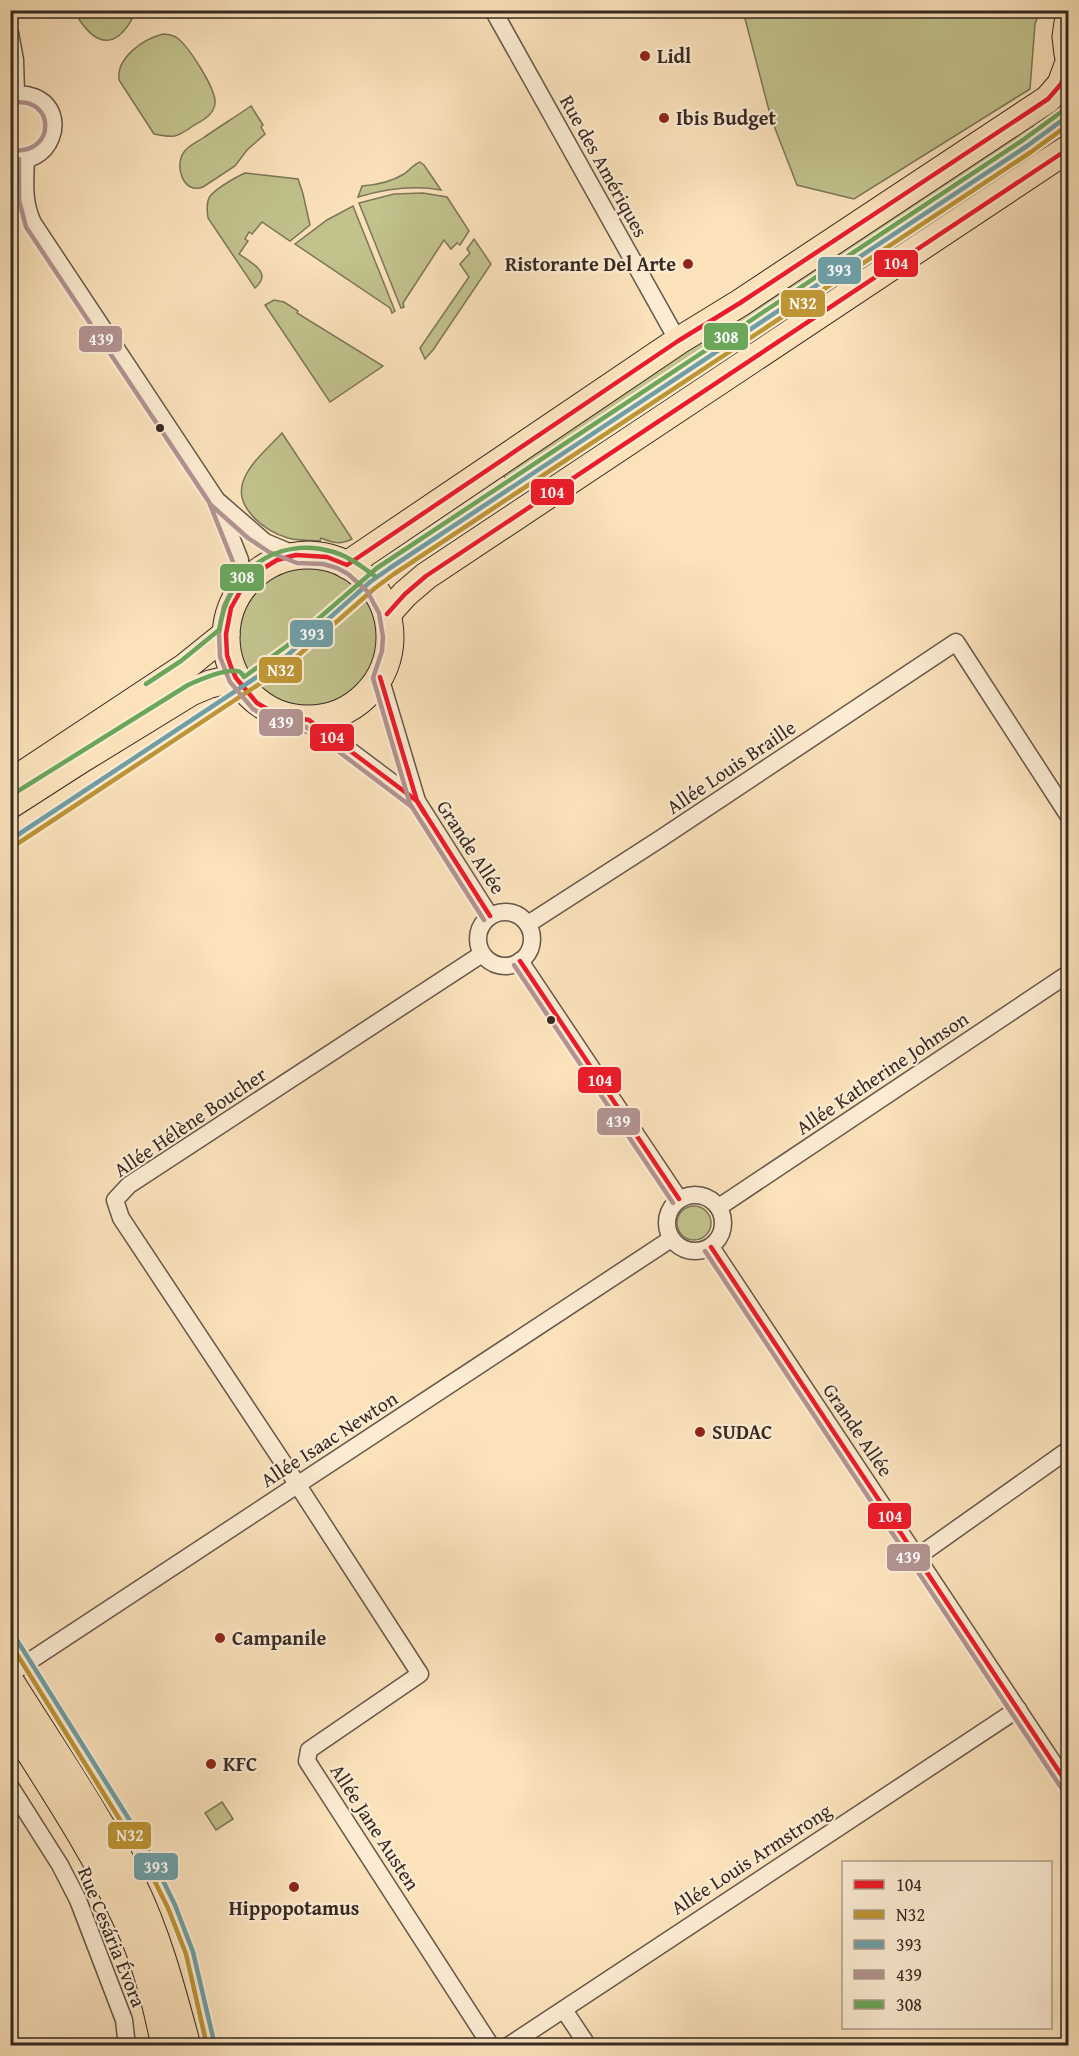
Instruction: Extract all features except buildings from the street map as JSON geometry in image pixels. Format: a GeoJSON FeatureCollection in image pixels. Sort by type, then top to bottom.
{"type":"FeatureCollection","features":[{"type":"Feature","properties":{"kind":"main road"},"geometry":{"type":"LineString","coordinates":[[1068,23],[1066,37],[1068,54]]}},
{"type":"Feature","properties":{"kind":"main road"},"geometry":{"type":"LineString","coordinates":[[347,565],[678,341],[740,303],[1048,99],[1061,84],[1068,65]]}},
{"type":"Feature","properties":{"kind":"main road"},"geometry":{"type":"LineString","coordinates":[[387,614],[426,576],[1068,149]]}},
{"type":"Feature","properties":{"kind":"main road"},"geometry":{"type":"LineString","coordinates":[[296,555],[327,557],[347,565],[370,582],[387,614],[391,638],[387,662],[380,677],[362,699],[347,709],[324,718],[309,720],[276,714],[257,703],[236,678],[227,655],[226,634],[231,608],[241,590],[256,573],[277,560],[296,555]]}},
{"type":"Feature","properties":{"kind":"main road"},"geometry":{"type":"LineString","coordinates":[[10,783],[185,667],[226,634]]}},
{"type":"Feature","properties":{"kind":"main road"},"geometry":{"type":"LineString","coordinates":[[10,805],[191,692],[210,684],[236,678]]}},
{"type":"Feature","properties":{"kind":"main road"},"geometry":{"type":"LineString","coordinates":[[10,1681],[97,1819],[134,1886],[166,1969],[187,2046]]}},
{"type":"Feature","properties":{"kind":"main road"},"geometry":{"type":"LineString","coordinates":[[10,1721],[87,1843],[131,1929],[157,2005],[165,2046]]}},
{"type":"Feature","properties":{"kind":"street","name":"Rue des Amériques"},"geometry":{"type":"LineString","coordinates":[[493,10],[678,341]]}},
{"type":"Feature","properties":{"kind":"street"},"geometry":{"type":"LineString","coordinates":[[10,33],[15,60],[13,95],[27,94],[37,98],[51,112],[54,122],[54,132],[50,142],[36,156],[18,158],[27,211],[216,500],[240,560],[241,590]]}},
{"type":"Feature","properties":{"kind":"street"},"geometry":{"type":"LineString","coordinates":[[216,500],[265,542],[296,555]]}},
{"type":"Feature","properties":{"kind":"street","name":"Allée Louis Braille"},"geometry":{"type":"LineString","coordinates":[[528,924],[956,642],[1068,815]]}},
{"type":"Feature","properties":{"kind":"street","name":"Grande Allée"},"geometry":{"type":"LineString","coordinates":[[380,677],[417,801],[490,916]]}},
{"type":"Feature","properties":{"kind":"street","name":"Grande Allée"},"geometry":{"type":"LineString","coordinates":[[309,720],[417,801]]}},
{"type":"Feature","properties":{"kind":"street","name":"Grande Allée"},"geometry":{"type":"LineString","coordinates":[[482,954],[478,943],[479,933],[482,925],[490,916],[499,912],[511,912],[520,916],[528,924]]}},
{"type":"Feature","properties":{"kind":"street"},"geometry":{"type":"LineString","coordinates":[[482,954],[491,962],[500,965],[520,962],[532,944],[532,934],[528,924]]}},
{"type":"Feature","properties":{"kind":"street","name":"Allée Hélène Boucher"},"geometry":{"type":"LineString","coordinates":[[298,1485],[121,1218],[115,1200],[129,1185],[482,954]]}},
{"type":"Feature","properties":{"kind":"street"},"geometry":{"type":"LineString","coordinates":[[520,962],[679,1199]]}},
{"type":"Feature","properties":{"kind":"street","name":"Allée Katherine Johnson"},"geometry":{"type":"LineString","coordinates":[[719,1207],[1068,974]]}},
{"type":"Feature","properties":{"kind":"street"},"geometry":{"type":"LineString","coordinates":[[690,1195],[701,1195],[711,1199],[719,1207],[723,1217],[723,1229],[720,1239],[711,1247],[690,1252],[682,1249],[671,1239],[667,1230],[667,1218],[671,1207],[679,1199],[690,1195]]}},
{"type":"Feature","properties":{"kind":"street","name":"Allée Isaac Newton"},"geometry":{"type":"LineString","coordinates":[[10,1674],[671,1239]]}},
{"type":"Feature","properties":{"kind":"street","name":"Grande Allée"},"geometry":{"type":"LineString","coordinates":[[711,1247],[1068,1785]]}},
{"type":"Feature","properties":{"kind":"street"},"geometry":{"type":"LineString","coordinates":[[916,1557],[1068,1450]]}},
{"type":"Feature","properties":{"kind":"street","name":"Allée Jane Austen"},"geometry":{"type":"LineString","coordinates":[[298,1485],[420,1674],[309,1750],[307,1761],[491,2046]]}},
{"type":"Feature","properties":{"kind":"street","name":"Allée Louis Armstrong"},"geometry":{"type":"LineString","coordinates":[[508,2046],[1018,1709]]}},
{"type":"Feature","properties":{"kind":"street","name":"Rue Cesária Évora"},"geometry":{"type":"LineString","coordinates":[[10,1786],[60,1865],[78,1900],[124,2020],[127,2046]]}},
{"type":"Feature","properties":{"kind":"street"},"geometry":{"type":"LineString","coordinates":[[564,2010],[588,2046]]}},
{"type":"Feature","properties":{"kind":"green space"},"geometry":{"type":"Polygon","coordinates":[[[83,10],[136,11],[123,32],[109,40],[93,35],[85,28],[77,16],[83,10]]]}},
{"type":"Feature","properties":{"kind":"green space"},"geometry":{"type":"Polygon","coordinates":[[[743,11],[1040,11],[1035,24],[1030,89],[854,199],[797,185],[771,118],[743,11]]]}},
{"type":"Feature","properties":{"kind":"green space"},"geometry":{"type":"Polygon","coordinates":[[[163,34],[176,37],[187,49],[207,79],[215,104],[212,112],[206,118],[175,136],[154,134],[119,80],[119,72],[126,57],[147,40],[163,34]]]}},
{"type":"Feature","properties":{"kind":"green space"},"geometry":{"type":"Polygon","coordinates":[[[251,106],[263,125],[261,127],[265,134],[247,150],[235,166],[203,187],[190,187],[180,171],[184,152],[251,106]]]}},
{"type":"Feature","properties":{"kind":"green space"},"geometry":{"type":"Polygon","coordinates":[[[1028,121],[1035,129],[506,480],[501,471],[1028,121]]]}},
{"type":"Feature","properties":{"kind":"green space"},"geometry":{"type":"Polygon","coordinates":[[[1045,144],[1050,152],[521,503],[516,495],[1045,144]]]}},
{"type":"Feature","properties":{"kind":"green space"},"geometry":{"type":"Polygon","coordinates":[[[420,162],[441,190],[400,189],[358,197],[362,186],[394,179],[420,162]]]}},
{"type":"Feature","properties":{"kind":"green space"},"geometry":{"type":"Polygon","coordinates":[[[245,173],[298,179],[310,225],[290,241],[262,222],[252,234],[249,232],[245,239],[248,241],[239,254],[255,265],[261,273],[260,283],[255,288],[208,218],[207,210],[208,200],[215,191],[245,173]]]}},
{"type":"Feature","properties":{"kind":"green space"},"geometry":{"type":"Polygon","coordinates":[[[423,193],[447,197],[469,231],[460,245],[457,243],[451,249],[444,240],[403,303],[404,307],[401,308],[359,203],[394,194],[423,193]]]}},
{"type":"Feature","properties":{"kind":"green space"},"geometry":{"type":"Polygon","coordinates":[[[353,206],[395,311],[392,313],[390,308],[295,244],[327,220],[353,206]]]}},
{"type":"Feature","properties":{"kind":"green space"},"geometry":{"type":"Polygon","coordinates":[[[474,239],[491,264],[425,359],[420,348],[469,277],[460,264],[470,253],[467,249],[474,239]]]}},
{"type":"Feature","properties":{"kind":"green space"},"geometry":{"type":"Polygon","coordinates":[[[274,300],[284,302],[298,311],[297,313],[383,366],[330,402],[265,305],[274,300]]]}},
{"type":"Feature","properties":{"kind":"green space"},"geometry":{"type":"Polygon","coordinates":[[[282,433],[352,539],[336,543],[321,538],[320,541],[288,538],[261,524],[247,508],[243,499],[244,479],[256,460],[282,433]]]}},
{"type":"Feature","properties":{"kind":"green space"},"geometry":{"type":"Polygon","coordinates":[[[304,566],[332,570],[355,583],[283,648],[254,668],[244,670],[237,651],[236,633],[239,617],[246,602],[256,589],[270,578],[286,570],[304,566]]]}},
{"type":"Feature","properties":{"kind":"green space"},"geometry":{"type":"Polygon","coordinates":[[[367,596],[379,623],[379,650],[370,673],[354,692],[332,705],[307,709],[282,704],[257,687],[299,659],[367,596]]]}},
{"type":"Feature","properties":{"kind":"green space"},"geometry":{"type":"Polygon","coordinates":[[[694,1206],[706,1211],[711,1223],[706,1235],[694,1240],[682,1235],[677,1223],[682,1211],[694,1206]]]}},
{"type":"Feature","properties":{"kind":"green space"},"geometry":{"type":"Polygon","coordinates":[[[222,1802],[233,1819],[216,1830],[205,1813],[222,1802]]]}},
{"type":"Feature","properties":{"kind":"transit line","name":"104"},"geometry":{"type":"LineString","coordinates":[[490,916],[417,801],[309,720],[276,714],[257,703],[236,678],[227,655],[226,634],[231,608],[241,590],[256,573],[277,560],[296,555],[327,557],[347,565],[678,341],[740,303],[1048,99],[1061,84],[1068,65]]}},
{"type":"Feature","properties":{"kind":"transit line","name":"439"},"geometry":{"type":"LineString","coordinates":[[11,150],[26,149],[37,144],[43,136],[45,126],[43,116],[37,108],[26,103],[12,103]]}},
{"type":"Feature","properties":{"kind":"transit line","name":"308"},"geometry":{"type":"LineString","coordinates":[[10,796],[188,685],[225,672],[238,671],[244,677],[288,645],[377,568],[1023,140],[1064,110]]}},
{"type":"Feature","properties":{"kind":"transit line","name":"393"},"geometry":{"type":"LineString","coordinates":[[10,840],[281,661],[370,582],[390,568],[1027,146],[1068,116]]}},
{"type":"Feature","properties":{"kind":"transit line","name":"N32"},"geometry":{"type":"LineString","coordinates":[[14,846],[285,667],[394,574],[1031,152],[1068,125]]}},
{"type":"Feature","properties":{"kind":"transit line","name":"104"},"geometry":{"type":"LineString","coordinates":[[387,614],[426,576],[1068,149]]}},
{"type":"Feature","properties":{"kind":"transit line","name":"439"},"geometry":{"type":"LineString","coordinates":[[19,159],[19,200],[26,227],[209,502],[233,562],[233,588],[224,606],[219,633],[220,657],[230,682],[253,709],[273,721],[306,727],[412,807]]}},
{"type":"Feature","properties":{"kind":"transit line","name":"439"},"geometry":{"type":"LineString","coordinates":[[211,505],[248,538],[269,552],[297,563],[323,564],[337,568],[348,574],[367,591],[379,613],[383,637],[382,651],[373,678],[410,804],[484,920]]}},
{"type":"Feature","properties":{"kind":"transit line","name":"308"},"geometry":{"type":"LineString","coordinates":[[146,684],[181,661],[219,630],[224,609],[232,591],[244,575],[258,563],[274,554],[292,549],[312,548],[334,552],[351,559],[375,576]]}},
{"type":"Feature","properties":{"kind":"transit line","name":"104"},"geometry":{"type":"LineString","coordinates":[[380,677],[417,801],[425,814]]}},
{"type":"Feature","properties":{"kind":"transit line","name":"104"},"geometry":{"type":"LineString","coordinates":[[520,961],[679,1199]]}},
{"type":"Feature","properties":{"kind":"transit line","name":"439"},"geometry":{"type":"LineString","coordinates":[[514,965],[673,1203]]}},
{"type":"Feature","properties":{"kind":"transit line","name":"104"},"geometry":{"type":"LineString","coordinates":[[711,1247],[1068,1785]]}},
{"type":"Feature","properties":{"kind":"transit line","name":"439"},"geometry":{"type":"LineString","coordinates":[[705,1251],[1062,1789]]}},
{"type":"Feature","properties":{"kind":"transit line","name":"393"},"geometry":{"type":"LineString","coordinates":[[10,1629],[147,1848],[175,1905],[193,1952],[215,2046]]}},
{"type":"Feature","properties":{"kind":"transit line","name":"N32"},"geometry":{"type":"LineString","coordinates":[[10,1643],[140,1852],[168,1908],[186,1954],[207,2046]]}},
{"type":"Feature","properties":{"kind":"place","name":"Lidl"},"geometry":{"type":"Point","coordinates":[645,56]}},
{"type":"Feature","properties":{"kind":"place","name":"Ibis Budget"},"geometry":{"type":"Point","coordinates":[664,118]}},
{"type":"Feature","properties":{"kind":"place","name":"Ristorante Del Arte"},"geometry":{"type":"Point","coordinates":[688,264]}},
{"type":"Feature","properties":{"kind":"place","name":"SUDAC"},"geometry":{"type":"Point","coordinates":[700,1432]}},
{"type":"Feature","properties":{"kind":"place","name":"Campanile"},"geometry":{"type":"Point","coordinates":[220,1638]}},
{"type":"Feature","properties":{"kind":"place","name":"KFC"},"geometry":{"type":"Point","coordinates":[211,1764]}},
{"type":"Feature","properties":{"kind":"place","name":"Hippopotamus"},"geometry":{"type":"Point","coordinates":[294,1887]}}]}
